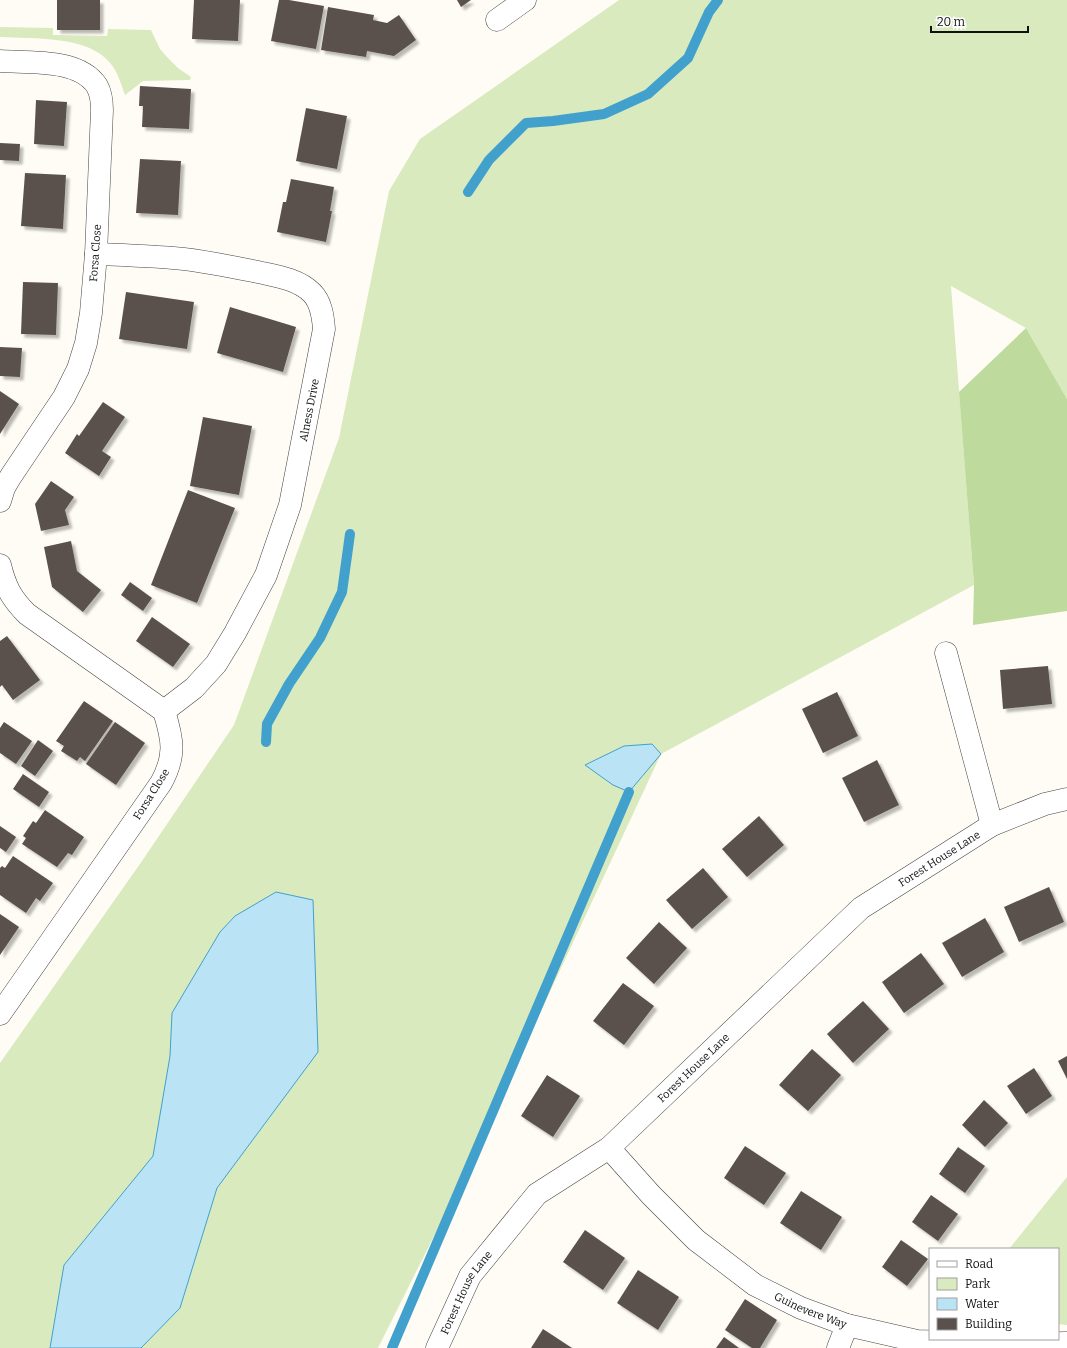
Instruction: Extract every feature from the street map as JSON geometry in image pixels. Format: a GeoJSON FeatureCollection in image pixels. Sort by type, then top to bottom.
{"type":"FeatureCollection","features":[{"type":"Feature","properties":{"kind":"street"},"geometry":{"type":"LineString","coordinates":[[497,20],[525,0]]}},
{"type":"Feature","properties":{"kind":"street","name":"Forsa Close"},"geometry":{"type":"LineString","coordinates":[[0,61],[72,67],[88,77],[96,86],[101,95],[102,110],[96,254],[89,330],[82,358],[78,369],[56,410],[11,476],[4,488],[0,501]]}},
{"type":"Feature","properties":{"kind":"street","name":"Alness Drive"},"geometry":{"type":"LineString","coordinates":[[96,254],[188,259],[281,277],[294,281],[312,292],[318,301],[323,317],[324,329],[295,483],[285,520],[266,575],[235,633],[216,664],[194,688],[164,711]]}},
{"type":"Feature","properties":{"kind":"street"},"geometry":{"type":"LineString","coordinates":[[0,565],[6,586],[5,599],[164,711]]}},
{"type":"Feature","properties":{"kind":"street","name":"Forest House Lane"},"geometry":{"type":"LineString","coordinates":[[946,653],[992,825]]}},
{"type":"Feature","properties":{"kind":"street","name":"Forsa Close"},"geometry":{"type":"LineString","coordinates":[[0,1014],[164,776],[172,752],[171,735],[164,711]]}},
{"type":"Feature","properties":{"kind":"street","name":"Forest House Lane"},"geometry":{"type":"LineString","coordinates":[[437,1348],[470,1276],[537,1194],[609,1148],[861,908],[992,825],[1045,804],[1067,799]]}},
{"type":"Feature","properties":{"kind":"street","name":"Guinevere Way"},"geometry":{"type":"LineString","coordinates":[[609,1148],[651,1195],[696,1240],[756,1285],[801,1308],[847,1325],[917,1340],[1008,1344],[1067,1343]]}},
{"type":"Feature","properties":{"kind":"street"},"geometry":{"type":"LineString","coordinates":[[838,1348],[847,1325]]}},
{"type":"Feature","properties":{"kind":"green space"},"geometry":{"type":"Polygon","coordinates":[[[619,0],[1067,0],[1067,399],[1026,328],[951,286],[974,585],[661,754],[463,1178],[378,1348],[0,1348],[0,1063],[142,861],[234,725],[339,438],[389,191],[420,139],[619,0]]]}},
{"type":"Feature","properties":{"kind":"green space"},"geometry":{"type":"Polygon","coordinates":[[[0,27],[53,28],[53,35],[107,36],[108,29],[151,30],[160,49],[178,68],[191,77],[190,80],[143,81],[125,95],[111,64],[101,55],[89,48],[60,40],[0,37],[0,27]]]}},
{"type":"Feature","properties":{"kind":"green space"},"geometry":{"type":"Polygon","coordinates":[[[1026,328],[1067,399],[1067,611],[973,625],[974,585],[959,392],[1026,328]]]}},
{"type":"Feature","properties":{"kind":"green space"},"geometry":{"type":"Polygon","coordinates":[[[1067,1177],[1067,1325],[1059,1324],[1059,1248],[1010,1248],[1067,1177]]]}},
{"type":"Feature","properties":{"kind":"water"},"geometry":{"type":"Polygon","coordinates":[[[652,744],[661,754],[629,792],[613,785],[585,765],[624,746],[652,744]]]}},
{"type":"Feature","properties":{"kind":"water"},"geometry":{"type":"Polygon","coordinates":[[[276,892],[313,900],[318,1052],[217,1188],[180,1308],[141,1348],[50,1348],[64,1265],[153,1156],[170,1056],[172,1013],[220,932],[235,916],[276,892]]]}},
{"type":"Feature","properties":{"kind":"building"},"geometry":{"type":"Polygon","coordinates":[[[57,0],[100,0],[100,30],[57,30],[57,0]]]}},
{"type":"Feature","properties":{"kind":"building"},"geometry":{"type":"Polygon","coordinates":[[[194,0],[240,0],[238,41],[192,39],[194,0]]]}},
{"type":"Feature","properties":{"kind":"building"},"geometry":{"type":"Polygon","coordinates":[[[279,0],[289,0],[324,6],[316,49],[271,41],[279,0]]]}},
{"type":"Feature","properties":{"kind":"building"},"geometry":{"type":"Polygon","coordinates":[[[457,0],[471,0],[461,7],[457,0]]]}},
{"type":"Feature","properties":{"kind":"building"},"geometry":{"type":"Polygon","coordinates":[[[328,7],[374,15],[373,20],[387,23],[399,15],[416,40],[394,56],[367,51],[366,57],[321,50],[328,7]]]}},
{"type":"Feature","properties":{"kind":"building"},"geometry":{"type":"Polygon","coordinates":[[[140,86],[191,89],[189,129],[142,127],[143,106],[139,106],[140,86]]]}},
{"type":"Feature","properties":{"kind":"building"},"geometry":{"type":"Polygon","coordinates":[[[36,100],[67,102],[64,146],[34,144],[36,100]]]}},
{"type":"Feature","properties":{"kind":"building"},"geometry":{"type":"Polygon","coordinates":[[[306,108],[347,116],[337,169],[296,161],[306,108]]]}},
{"type":"Feature","properties":{"kind":"building"},"geometry":{"type":"Polygon","coordinates":[[[0,143],[20,144],[19,161],[0,160],[0,143]]]}},
{"type":"Feature","properties":{"kind":"building"},"geometry":{"type":"Polygon","coordinates":[[[140,159],[181,161],[178,215],[136,213],[140,159]]]}},
{"type":"Feature","properties":{"kind":"building"},"geometry":{"type":"Polygon","coordinates":[[[25,173],[66,175],[63,229],[21,226],[25,173]]]}},
{"type":"Feature","properties":{"kind":"building"},"geometry":{"type":"Polygon","coordinates":[[[291,179],[334,187],[330,211],[332,211],[326,242],[277,232],[283,202],[286,202],[291,179]]]}},
{"type":"Feature","properties":{"kind":"building"},"geometry":{"type":"Polygon","coordinates":[[[23,282],[58,283],[56,335],[21,334],[23,282]]]}},
{"type":"Feature","properties":{"kind":"building"},"geometry":{"type":"Polygon","coordinates":[[[126,292],[194,302],[187,349],[119,339],[126,292]]]}},
{"type":"Feature","properties":{"kind":"building"},"geometry":{"type":"Polygon","coordinates":[[[230,307],[296,327],[283,372],[217,353],[230,307]]]}},
{"type":"Feature","properties":{"kind":"building"},"geometry":{"type":"Polygon","coordinates":[[[0,347],[22,348],[20,377],[0,376],[0,347]]]}},
{"type":"Feature","properties":{"kind":"building"},"geometry":{"type":"Polygon","coordinates":[[[0,391],[19,404],[0,434],[0,391]]]}},
{"type":"Feature","properties":{"kind":"building"},"geometry":{"type":"Polygon","coordinates":[[[103,402],[125,417],[102,451],[111,457],[99,476],[65,453],[77,434],[79,436],[103,402]]]}},
{"type":"Feature","properties":{"kind":"building"},"geometry":{"type":"Polygon","coordinates":[[[203,417],[252,426],[239,495],[190,486],[203,417]]]}},
{"type":"Feature","properties":{"kind":"building"},"geometry":{"type":"Polygon","coordinates":[[[51,481],[74,497],[65,510],[69,525],[41,531],[35,504],[51,481]]]}},
{"type":"Feature","properties":{"kind":"building"},"geometry":{"type":"Polygon","coordinates":[[[188,490],[235,508],[197,603],[151,585],[188,490]]]}},
{"type":"Feature","properties":{"kind":"building"},"geometry":{"type":"Polygon","coordinates":[[[71,541],[77,571],[101,590],[83,612],[52,587],[44,547],[71,541]]]}},
{"type":"Feature","properties":{"kind":"building"},"geometry":{"type":"Polygon","coordinates":[[[130,582],[152,598],[143,611],[121,595],[130,582]]]}},
{"type":"Feature","properties":{"kind":"building"},"geometry":{"type":"Polygon","coordinates":[[[152,617],[190,644],[173,667],[136,641],[152,617]]]}},
{"type":"Feature","properties":{"kind":"building"},"geometry":{"type":"Polygon","coordinates":[[[7,636],[40,680],[13,700],[2,685],[0,687],[0,641],[7,636]]]}},
{"type":"Feature","properties":{"kind":"building"},"geometry":{"type":"Polygon","coordinates":[[[1048,666],[1052,704],[1003,709],[1000,670],[1048,666]]]}},
{"type":"Feature","properties":{"kind":"building"},"geometry":{"type":"Polygon","coordinates":[[[837,692],[858,736],[823,753],[802,709],[837,692]]]}},
{"type":"Feature","properties":{"kind":"building"},"geometry":{"type":"Polygon","coordinates":[[[84,701],[113,721],[85,761],[80,757],[77,761],[61,751],[64,746],[56,741],[84,701]]]}},
{"type":"Feature","properties":{"kind":"building"},"geometry":{"type":"Polygon","coordinates":[[[4,722],[32,741],[16,764],[0,753],[0,728],[4,722]]]}},
{"type":"Feature","properties":{"kind":"building"},"geometry":{"type":"Polygon","coordinates":[[[115,722],[145,743],[116,785],[86,764],[115,722]]]}},
{"type":"Feature","properties":{"kind":"building"},"geometry":{"type":"Polygon","coordinates":[[[38,740],[53,751],[35,776],[21,766],[38,740]]]}},
{"type":"Feature","properties":{"kind":"building"},"geometry":{"type":"Polygon","coordinates":[[[877,760],[899,805],[864,822],[842,778],[877,760]]]}},
{"type":"Feature","properties":{"kind":"building"},"geometry":{"type":"Polygon","coordinates":[[[23,774],[49,792],[39,807],[13,789],[23,774]]]}},
{"type":"Feature","properties":{"kind":"building"},"geometry":{"type":"Polygon","coordinates":[[[45,810],[84,837],[72,855],[68,853],[57,867],[22,844],[26,838],[23,836],[33,821],[36,823],[45,810]]]}},
{"type":"Feature","properties":{"kind":"building"},"geometry":{"type":"Polygon","coordinates":[[[759,816],[784,845],[747,877],[722,849],[759,816]]]}},
{"type":"Feature","properties":{"kind":"building"},"geometry":{"type":"Polygon","coordinates":[[[0,826],[16,837],[6,852],[0,848],[0,826]]]}},
{"type":"Feature","properties":{"kind":"building"},"geometry":{"type":"Polygon","coordinates":[[[13,856],[53,883],[40,901],[36,898],[26,913],[0,895],[0,868],[2,866],[5,868],[13,856]]]}},
{"type":"Feature","properties":{"kind":"building"},"geometry":{"type":"Polygon","coordinates":[[[703,868],[728,897],[692,929],[666,900],[703,868]]]}},
{"type":"Feature","properties":{"kind":"building"},"geometry":{"type":"Polygon","coordinates":[[[1049,887],[1064,922],[1019,942],[1004,907],[1049,887]]]}},
{"type":"Feature","properties":{"kind":"building"},"geometry":{"type":"Polygon","coordinates":[[[0,914],[19,927],[0,955],[0,914]]]}},
{"type":"Feature","properties":{"kind":"building"},"geometry":{"type":"Polygon","coordinates":[[[985,918],[1004,952],[962,977],[942,943],[985,918]]]}},
{"type":"Feature","properties":{"kind":"building"},"geometry":{"type":"Polygon","coordinates":[[[659,922],[687,948],[654,984],[626,958],[659,922]]]}},
{"type":"Feature","properties":{"kind":"building"},"geometry":{"type":"Polygon","coordinates":[[[921,953],[944,984],[904,1013],[882,982],[921,953]]]}},
{"type":"Feature","properties":{"kind":"building"},"geometry":{"type":"Polygon","coordinates":[[[623,983],[654,1006],[624,1045],[593,1021],[623,983]]]}},
{"type":"Feature","properties":{"kind":"building"},"geometry":{"type":"Polygon","coordinates":[[[863,1001],[889,1029],[853,1063],[827,1034],[863,1001]]]}},
{"type":"Feature","properties":{"kind":"building"},"geometry":{"type":"Polygon","coordinates":[[[812,1049],[841,1075],[808,1111],[779,1085],[812,1049]]]}},
{"type":"Feature","properties":{"kind":"building"},"geometry":{"type":"Polygon","coordinates":[[[1067,1056],[1067,1079],[1058,1061],[1067,1056]]]}},
{"type":"Feature","properties":{"kind":"building"},"geometry":{"type":"Polygon","coordinates":[[[1034,1068],[1052,1096],[1026,1114],[1007,1086],[1034,1068]]]}},
{"type":"Feature","properties":{"kind":"building"},"geometry":{"type":"Polygon","coordinates":[[[547,1075],[580,1096],[553,1137],[521,1116],[547,1075]]]}},
{"type":"Feature","properties":{"kind":"building"},"geometry":{"type":"Polygon","coordinates":[[[984,1100],[1008,1123],[985,1147],[962,1125],[984,1100]]]}},
{"type":"Feature","properties":{"kind":"building"},"geometry":{"type":"Polygon","coordinates":[[[745,1146],[786,1173],[764,1205],[724,1178],[745,1146]]]}},
{"type":"Feature","properties":{"kind":"building"},"geometry":{"type":"Polygon","coordinates":[[[958,1147],[985,1166],[965,1193],[939,1174],[958,1147]]]}},
{"type":"Feature","properties":{"kind":"building"},"geometry":{"type":"Polygon","coordinates":[[[801,1191],[842,1217],[821,1250],[780,1223],[801,1191]]]}},
{"type":"Feature","properties":{"kind":"building"},"geometry":{"type":"Polygon","coordinates":[[[931,1195],[958,1214],[938,1241],[912,1222],[931,1195]]]}},
{"type":"Feature","properties":{"kind":"building"},"geometry":{"type":"Polygon","coordinates":[[[585,1230],[625,1258],[603,1290],[563,1262],[585,1230]]]}},
{"type":"Feature","properties":{"kind":"building"},"geometry":{"type":"Polygon","coordinates":[[[901,1240],[928,1259],[907,1286],[882,1267],[901,1240]]]}},
{"type":"Feature","properties":{"kind":"building"},"geometry":{"type":"Polygon","coordinates":[[[638,1270],[679,1297],[658,1330],[617,1303],[638,1270]]]}},
{"type":"Feature","properties":{"kind":"building"},"geometry":{"type":"Polygon","coordinates":[[[745,1299],[777,1320],[760,1348],[752,1348],[725,1330],[745,1299]]]}},
{"type":"Feature","properties":{"kind":"building"},"geometry":{"type":"Polygon","coordinates":[[[543,1329],[572,1348],[531,1348],[543,1329]]]}},
{"type":"Feature","properties":{"kind":"building"},"geometry":{"type":"Polygon","coordinates":[[[724,1337],[739,1348],[716,1348],[724,1337]]]}},
{"type":"Feature","properties":{"kind":"waterway"},"geometry":{"type":"LineString","coordinates":[[468,192],[489,160],[526,123],[604,114],[648,94],[688,58],[709,12],[718,0]]}},
{"type":"Feature","properties":{"kind":"waterway"},"geometry":{"type":"LineString","coordinates":[[266,742],[267,724],[289,684],[320,638],[342,592],[350,534]]}},
{"type":"Feature","properties":{"kind":"waterway"},"geometry":{"type":"LineString","coordinates":[[392,1348],[629,792]]}}]}
